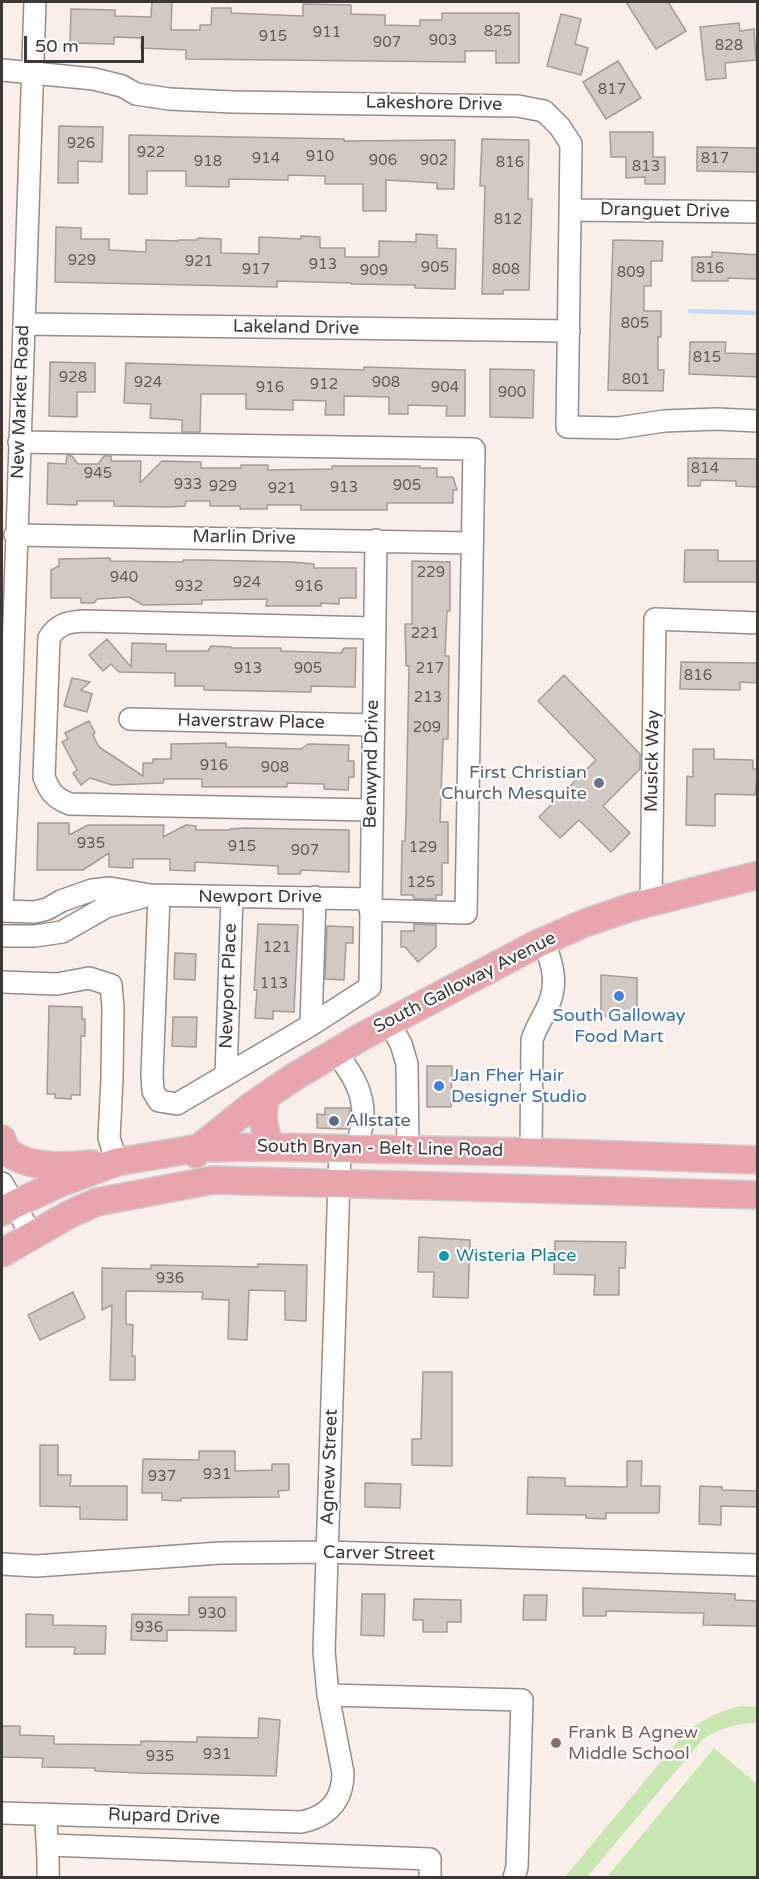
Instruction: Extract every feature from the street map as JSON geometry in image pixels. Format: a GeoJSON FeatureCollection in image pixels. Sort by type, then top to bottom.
{"type":"FeatureCollection","features":[{"type":"Feature","properties":{"kind":"main road","name":"South Galloway Avenue"},"geometry":{"type":"LineString","coordinates":[[97,1202],[116,1188],[136,1180],[172,1173],[190,1166],[199,1148],[266,1096],[336,1052],[544,941],[585,923],[758,875]]}},
{"type":"Feature","properties":{"kind":"main road"},"geometry":{"type":"LineString","coordinates":[[266,1096],[263,1120],[265,1132],[272,1147]]}},
{"type":"Feature","properties":{"kind":"main road"},"geometry":{"type":"LineString","coordinates":[[2,1139],[8,1154],[19,1160],[33,1163],[87,1165],[117,1162]]}},
{"type":"Feature","properties":{"kind":"main road","name":"South Bryan - Belt Line Road"},"geometry":{"type":"LineString","coordinates":[[5,1200],[117,1162],[199,1148],[272,1147],[531,1152],[758,1160]]}},
{"type":"Feature","properties":{"kind":"main road"},"geometry":{"type":"LineString","coordinates":[[530,1188],[531,1152]]}},
{"type":"Feature","properties":{"kind":"main road","name":"South Bryan - Belt Line Road"},"geometry":{"type":"LineString","coordinates":[[2,1253],[97,1202],[213,1180],[758,1195]]}},
{"type":"Feature","properties":{"kind":"street","name":"New Market Road"},"geometry":{"type":"LineString","coordinates":[[2,911],[35,2]]}},
{"type":"Feature","properties":{"kind":"street","name":"Lakeshore Drive"},"geometry":{"type":"LineString","coordinates":[[2,70],[94,79],[122,86],[136,93],[168,99],[518,106],[544,111],[560,127],[571,144],[572,210],[567,427],[618,428],[664,422],[717,419],[758,421]]}},
{"type":"Feature","properties":{"kind":"street","name":"Dranguet Drive"},"geometry":{"type":"LineString","coordinates":[[572,210],[758,212]]}},
{"type":"Feature","properties":{"kind":"street","name":"Lakeland Drive"},"geometry":{"type":"LineString","coordinates":[[24,324],[569,331]]}},
{"type":"Feature","properties":{"kind":"street"},"geometry":{"type":"LineString","coordinates":[[19,442],[474,449],[472,543]]}},
{"type":"Feature","properties":{"kind":"street","name":"Marlin Drive"},"geometry":{"type":"LineString","coordinates":[[15,535],[472,543]]}},
{"type":"Feature","properties":{"kind":"street","name":"Benwynd Drive"},"geometry":{"type":"LineString","coordinates":[[311,1025],[370,987],[376,540]]}},
{"type":"Feature","properties":{"kind":"street","name":"Newport Drive"},"geometry":{"type":"LineString","coordinates":[[2,911],[35,912],[92,890],[110,888],[154,895],[315,897],[466,913],[472,543]]}},
{"type":"Feature","properties":{"kind":"street","name":"Musick Way"},"geometry":{"type":"LineString","coordinates":[[651,903],[656,619],[758,623]]}},
{"type":"Feature","properties":{"kind":"street"},"geometry":{"type":"LineString","coordinates":[[371,810],[70,804],[56,798],[49,790],[44,777],[49,638],[61,624],[83,621],[375,628]]}},
{"type":"Feature","properties":{"kind":"street","name":"Haverstraw Place"},"geometry":{"type":"LineString","coordinates":[[130,719],[373,724]]}},
{"type":"Feature","properties":{"kind":"street"},"geometry":{"type":"LineString","coordinates":[[154,895],[153,1091],[159,1101],[177,1104],[311,1025],[315,897]]}},
{"type":"Feature","properties":{"kind":"street","name":"Newport Drive"},"geometry":{"type":"LineString","coordinates":[[2,936],[34,936],[62,932],[106,907],[154,895]]}},
{"type":"Feature","properties":{"kind":"street","name":"Newport Place"},"geometry":{"type":"LineString","coordinates":[[226,1075],[232,897]]}},
{"type":"Feature","properties":{"kind":"street"},"geometry":{"type":"LineString","coordinates":[[531,1152],[532,1040],[550,1001],[554,982],[554,969],[544,941]]}},
{"type":"Feature","properties":{"kind":"street"},"geometry":{"type":"LineString","coordinates":[[2,982],[57,984],[90,978],[111,985],[113,1007],[109,1138],[117,1162]]}},
{"type":"Feature","properties":{"kind":"street"},"geometry":{"type":"LineString","coordinates":[[390,1022],[401,1044],[407,1064],[408,1150]]}},
{"type":"Feature","properties":{"kind":"street"},"geometry":{"type":"LineString","coordinates":[[336,1052],[354,1077],[363,1098],[362,1125],[349,1149]]}},
{"type":"Feature","properties":{"kind":"street","name":"Agnew Street"},"geometry":{"type":"LineString","coordinates":[[325,1813],[338,1800],[343,1782],[342,1765],[328,1695],[324,1651],[339,1182],[349,1149]]}},
{"type":"Feature","properties":{"kind":"street"},"geometry":{"type":"LineString","coordinates":[[5,1200],[32,1236]]}},
{"type":"Feature","properties":{"kind":"street","name":"Carver Street"},"geometry":{"type":"LineString","coordinates":[[2,1564],[36,1566],[220,1553],[326,1552],[758,1565]]}},
{"type":"Feature","properties":{"kind":"street"},"geometry":{"type":"LineString","coordinates":[[328,1695],[522,1700],[517,1867],[514,1878]]}},
{"type":"Feature","properties":{"kind":"street","name":"Rupard Drive"},"geometry":{"type":"LineString","coordinates":[[2,1813],[301,1822],[325,1813]]}},
{"type":"Feature","properties":{"kind":"street"},"geometry":{"type":"LineString","coordinates":[[46,1814],[49,1845],[48,1878]]}},
{"type":"Feature","properties":{"kind":"street"},"geometry":{"type":"LineString","coordinates":[[49,1845],[430,1859],[430,1878]]}},
{"type":"Feature","properties":{"kind":"green space"},"geometry":{"type":"Polygon","coordinates":[[[741,1706],[757,1707],[757,1723],[729,1727],[703,1739],[587,1877],[565,1877],[684,1734],[711,1717],[741,1706]]]}},
{"type":"Feature","properties":{"kind":"green space"},"geometry":{"type":"Polygon","coordinates":[[[714,1748],[757,1784],[757,1877],[607,1877],[714,1748]]]}},
{"type":"Feature","properties":{"kind":"building"},"geometry":{"type":"Polygon","coordinates":[[[152,2],[172,2],[171,30],[200,30],[200,25],[211,25],[212,8],[231,8],[231,13],[303,16],[303,4],[351,5],[351,14],[385,15],[385,25],[420,26],[420,20],[442,20],[442,13],[519,13],[519,63],[496,63],[496,51],[465,51],[465,62],[186,59],[186,50],[141,48],[142,38],[114,37],[114,44],[70,43],[71,9],[115,10],[115,16],[151,17],[152,2]]]}},
{"type":"Feature","properties":{"kind":"building"},"geometry":{"type":"Polygon","coordinates":[[[626,2],[668,2],[686,31],[656,49],[626,2]]]}},
{"type":"Feature","properties":{"kind":"building"},"geometry":{"type":"Polygon","coordinates":[[[561,14],[581,19],[575,44],[588,48],[581,75],[547,66],[561,14]]]}},
{"type":"Feature","properties":{"kind":"building"},"geometry":{"type":"Polygon","coordinates":[[[739,23],[740,31],[754,29],[756,60],[725,63],[726,78],[706,80],[700,27],[739,23]]]}},
{"type":"Feature","properties":{"kind":"building"},"geometry":{"type":"Polygon","coordinates":[[[618,61],[641,98],[606,119],[583,82],[618,61]]]}},
{"type":"Feature","properties":{"kind":"building"},"geometry":{"type":"Polygon","coordinates":[[[59,126],[103,127],[102,162],[78,161],[78,183],[58,183],[59,126]]]}},
{"type":"Feature","properties":{"kind":"building"},"geometry":{"type":"Polygon","coordinates":[[[610,132],[653,132],[653,157],[665,157],[665,184],[645,184],[645,177],[626,178],[626,157],[611,157],[610,132]]]}},
{"type":"Feature","properties":{"kind":"building"},"geometry":{"type":"Polygon","coordinates":[[[129,135],[344,139],[344,141],[455,140],[454,189],[437,189],[437,183],[386,180],[386,211],[363,211],[363,184],[325,184],[325,176],[288,175],[288,180],[229,179],[229,187],[186,186],[186,171],[147,171],[147,194],[129,194],[129,135]]]}},
{"type":"Feature","properties":{"kind":"building"},"geometry":{"type":"Polygon","coordinates":[[[482,139],[529,140],[528,199],[532,199],[529,290],[503,290],[503,294],[482,294],[485,186],[480,186],[482,139]]]}},
{"type":"Feature","properties":{"kind":"building"},"geometry":{"type":"Polygon","coordinates":[[[697,147],[758,148],[758,172],[697,171],[697,147]]]}},
{"type":"Feature","properties":{"kind":"building"},"geometry":{"type":"Polygon","coordinates":[[[56,227],[81,228],[81,239],[109,239],[109,250],[146,252],[146,240],[178,241],[197,240],[198,238],[221,239],[221,253],[259,254],[259,237],[301,239],[301,236],[320,237],[320,248],[345,248],[345,257],[379,257],[379,241],[416,242],[416,234],[437,235],[437,248],[456,249],[455,289],[415,288],[415,285],[277,281],[277,287],[55,282],[56,227]]]}},
{"type":"Feature","properties":{"kind":"building"},"geometry":{"type":"Polygon","coordinates":[[[613,240],[663,241],[662,261],[651,261],[651,286],[644,286],[644,311],[661,311],[658,370],[664,370],[663,391],[608,390],[613,240]]]}},
{"type":"Feature","properties":{"kind":"building"},"geometry":{"type":"Polygon","coordinates":[[[712,252],[758,255],[758,279],[728,278],[728,281],[692,281],[692,257],[712,257],[712,252]]]}},
{"type":"Feature","properties":{"kind":"building"},"geometry":{"type":"Polygon","coordinates":[[[690,342],[726,342],[725,353],[758,354],[758,377],[689,374],[690,342]]]}},
{"type":"Feature","properties":{"kind":"building"},"geometry":{"type":"Polygon","coordinates":[[[50,362],[95,363],[95,392],[77,392],[77,417],[49,416],[50,362]]]}},
{"type":"Feature","properties":{"kind":"building"},"geometry":{"type":"Polygon","coordinates":[[[126,363],[364,370],[364,367],[465,370],[465,416],[446,416],[447,406],[408,405],[408,414],[389,414],[389,397],[344,396],[344,415],[325,415],[326,401],[293,400],[293,410],[246,409],[246,394],[201,394],[200,432],[182,432],[182,420],[150,418],[151,404],[124,403],[126,363]]]}},
{"type":"Feature","properties":{"kind":"building"},"geometry":{"type":"Polygon","coordinates":[[[490,369],[534,370],[533,418],[490,417],[490,369]]]}},
{"type":"Feature","properties":{"kind":"building"},"geometry":{"type":"Polygon","coordinates":[[[67,455],[72,456],[78,464],[98,464],[104,456],[111,456],[111,461],[141,461],[140,483],[162,461],[201,462],[201,468],[268,465],[268,470],[332,469],[332,466],[420,466],[420,468],[437,468],[437,477],[453,477],[457,490],[453,490],[453,503],[387,503],[387,510],[301,510],[301,505],[267,505],[267,509],[240,509],[240,506],[210,506],[210,501],[186,501],[185,506],[170,507],[114,506],[114,501],[77,501],[77,505],[47,504],[48,463],[66,464],[67,455]]]}},
{"type":"Feature","properties":{"kind":"building"},"geometry":{"type":"Polygon","coordinates":[[[688,458],[758,459],[758,487],[736,486],[736,481],[701,480],[700,486],[688,486],[688,458]]]}},
{"type":"Feature","properties":{"kind":"building"},"geometry":{"type":"Polygon","coordinates":[[[685,550],[718,550],[718,561],[758,561],[758,582],[684,582],[685,550]]]}},
{"type":"Feature","properties":{"kind":"building"},"geometry":{"type":"Polygon","coordinates":[[[110,558],[110,561],[292,562],[314,564],[314,568],[356,568],[356,598],[339,598],[339,604],[321,603],[321,606],[266,606],[267,599],[202,600],[202,604],[143,605],[129,597],[97,599],[94,603],[81,603],[81,598],[51,598],[51,570],[59,566],[59,559],[110,558]]]}},
{"type":"Feature","properties":{"kind":"building"},"geometry":{"type":"Polygon","coordinates":[[[412,561],[450,562],[450,611],[447,611],[445,656],[449,656],[448,739],[443,739],[440,822],[448,822],[448,863],[442,863],[442,895],[436,895],[436,899],[414,899],[413,895],[401,895],[402,841],[405,841],[406,815],[409,666],[406,666],[405,624],[412,624],[412,561]]]}},
{"type":"Feature","properties":{"kind":"building"},"geometry":{"type":"Polygon","coordinates":[[[107,639],[131,667],[132,643],[166,644],[166,651],[208,651],[211,646],[341,653],[344,648],[356,648],[355,687],[311,686],[311,692],[204,690],[204,686],[175,686],[175,673],[119,672],[111,664],[103,671],[89,655],[107,639]]]}},
{"type":"Feature","properties":{"kind":"building"},"geometry":{"type":"Polygon","coordinates":[[[681,662],[758,663],[758,683],[740,682],[740,690],[680,689],[681,662]]]}},
{"type":"Feature","properties":{"kind":"building","name":"First Christian Church Mesquite"},"geometry":{"type":"Polygon","coordinates":[[[564,675],[640,754],[640,769],[603,806],[630,833],[611,852],[579,820],[560,838],[539,817],[596,760],[538,701],[564,675]]]}},
{"type":"Feature","properties":{"kind":"building"},"geometry":{"type":"Polygon","coordinates":[[[72,678],[90,682],[81,690],[92,694],[87,712],[64,706],[72,678]]]}},
{"type":"Feature","properties":{"kind":"building"},"geometry":{"type":"Polygon","coordinates":[[[89,721],[99,747],[143,776],[143,763],[153,763],[153,759],[171,759],[171,744],[226,743],[226,747],[301,749],[308,744],[349,745],[348,761],[354,761],[354,777],[349,777],[348,790],[324,789],[324,784],[287,783],[287,787],[202,787],[202,779],[164,779],[163,783],[112,785],[90,778],[81,785],[73,773],[77,770],[62,742],[68,739],[65,733],[89,721]]]}},
{"type":"Feature","properties":{"kind":"building"},"geometry":{"type":"Polygon","coordinates":[[[693,749],[714,749],[714,759],[753,760],[753,769],[758,769],[755,795],[715,794],[715,826],[686,825],[687,776],[693,777],[693,749]]]}},
{"type":"Feature","properties":{"kind":"building"},"geometry":{"type":"Polygon","coordinates":[[[38,823],[69,823],[69,835],[88,825],[164,825],[163,837],[186,825],[196,826],[196,830],[244,828],[349,830],[349,872],[301,870],[300,874],[278,874],[278,866],[195,862],[195,871],[170,870],[170,859],[133,859],[133,868],[109,867],[109,853],[83,870],[37,870],[38,823]]]}},
{"type":"Feature","properties":{"kind":"building"},"geometry":{"type":"Polygon","coordinates":[[[258,924],[298,925],[294,1012],[273,1011],[273,1019],[255,1018],[257,990],[254,990],[258,924]]]}},
{"type":"Feature","properties":{"kind":"building"},"geometry":{"type":"Polygon","coordinates":[[[414,924],[436,925],[436,947],[418,962],[405,947],[401,947],[401,931],[414,931],[414,924]]]}},
{"type":"Feature","properties":{"kind":"building"},"geometry":{"type":"Polygon","coordinates":[[[327,926],[353,927],[353,943],[346,943],[344,980],[325,979],[327,926]]]}},
{"type":"Feature","properties":{"kind":"building"},"geometry":{"type":"Polygon","coordinates":[[[175,953],[196,954],[195,980],[174,979],[175,953]]]}},
{"type":"Feature","properties":{"kind":"building","name":"South Galloway Food Mart"},"geometry":{"type":"Polygon","coordinates":[[[601,975],[637,978],[637,1013],[601,1016],[601,975]]]}},
{"type":"Feature","properties":{"kind":"building"},"geometry":{"type":"Polygon","coordinates":[[[49,1006],[82,1007],[82,1019],[85,1019],[85,1036],[81,1036],[80,1095],[71,1095],[71,1099],[55,1098],[55,1094],[47,1094],[49,1006]]]}},
{"type":"Feature","properties":{"kind":"building"},"geometry":{"type":"Polygon","coordinates":[[[173,1017],[197,1017],[196,1047],[172,1046],[173,1017]]]}},
{"type":"Feature","properties":{"kind":"building","name":"Jan Fher Hair Designer Studio"},"geometry":{"type":"Polygon","coordinates":[[[427,1066],[452,1066],[451,1107],[427,1107],[427,1066]]]}},
{"type":"Feature","properties":{"kind":"building","name":"Allstate"},"geometry":{"type":"Polygon","coordinates":[[[325,1108],[350,1108],[348,1129],[317,1128],[317,1114],[325,1115],[325,1108]]]}},
{"type":"Feature","properties":{"kind":"building","name":"Wisteria Place"},"geometry":{"type":"Polygon","coordinates":[[[419,1237],[470,1240],[468,1298],[433,1297],[434,1272],[418,1272],[419,1237]]]}},
{"type":"Feature","properties":{"kind":"building"},"geometry":{"type":"Polygon","coordinates":[[[555,1241],[626,1242],[625,1268],[619,1268],[619,1295],[594,1295],[595,1275],[554,1274],[555,1241]]]}},
{"type":"Feature","properties":{"kind":"building"},"geometry":{"type":"Polygon","coordinates":[[[258,1264],[307,1265],[306,1321],[285,1320],[285,1291],[249,1290],[247,1340],[228,1339],[229,1300],[202,1299],[203,1292],[126,1291],[126,1324],[133,1325],[132,1356],[135,1356],[135,1380],[110,1380],[112,1305],[102,1310],[102,1268],[151,1269],[151,1265],[258,1267],[258,1264]]]}},
{"type":"Feature","properties":{"kind":"building"},"geometry":{"type":"Polygon","coordinates":[[[73,1292],[85,1318],[40,1340],[28,1315],[73,1292]]]}},
{"type":"Feature","properties":{"kind":"building"},"geometry":{"type":"Polygon","coordinates":[[[423,1372],[452,1372],[452,1466],[412,1465],[412,1439],[421,1439],[423,1372]]]}},
{"type":"Feature","properties":{"kind":"building"},"geometry":{"type":"Polygon","coordinates":[[[40,1445],[58,1445],[58,1475],[71,1475],[70,1486],[127,1486],[127,1520],[80,1519],[80,1507],[40,1506],[40,1445]]]}},
{"type":"Feature","properties":{"kind":"building"},"geometry":{"type":"Polygon","coordinates":[[[199,1451],[235,1451],[235,1471],[272,1470],[272,1464],[289,1464],[289,1490],[278,1491],[279,1497],[181,1498],[181,1501],[162,1500],[162,1493],[142,1493],[143,1459],[199,1460],[199,1451]]]}},
{"type":"Feature","properties":{"kind":"building"},"geometry":{"type":"Polygon","coordinates":[[[627,1461],[642,1461],[641,1486],[660,1486],[659,1513],[606,1513],[606,1519],[586,1518],[586,1515],[527,1514],[528,1477],[565,1478],[565,1486],[627,1487],[627,1461]]]}},
{"type":"Feature","properties":{"kind":"building"},"geometry":{"type":"Polygon","coordinates":[[[365,1483],[401,1484],[400,1508],[365,1507],[365,1483]]]}},
{"type":"Feature","properties":{"kind":"building"},"geometry":{"type":"Polygon","coordinates":[[[700,1486],[722,1487],[722,1490],[758,1491],[758,1507],[721,1506],[721,1525],[699,1524],[700,1486]]]}},
{"type":"Feature","properties":{"kind":"building"},"geometry":{"type":"Polygon","coordinates":[[[583,1588],[735,1594],[735,1600],[758,1601],[758,1626],[703,1625],[704,1613],[606,1611],[606,1616],[583,1616],[583,1588]]]}},
{"type":"Feature","properties":{"kind":"building"},"geometry":{"type":"Polygon","coordinates":[[[362,1594],[385,1594],[384,1636],[361,1635],[362,1594]]]}},
{"type":"Feature","properties":{"kind":"building"},"geometry":{"type":"Polygon","coordinates":[[[524,1595],[547,1595],[546,1620],[523,1620],[524,1595]]]}},
{"type":"Feature","properties":{"kind":"building"},"geometry":{"type":"Polygon","coordinates":[[[189,1597],[236,1597],[236,1631],[167,1630],[167,1641],[131,1640],[132,1614],[189,1615],[189,1597]]]}},
{"type":"Feature","properties":{"kind":"building"},"geometry":{"type":"Polygon","coordinates":[[[414,1599],[461,1600],[461,1622],[447,1622],[447,1632],[423,1632],[423,1620],[413,1620],[414,1599]]]}},
{"type":"Feature","properties":{"kind":"building"},"geometry":{"type":"Polygon","coordinates":[[[26,1614],[53,1615],[53,1625],[106,1626],[105,1654],[74,1654],[75,1647],[26,1647],[26,1614]]]}},
{"type":"Feature","properties":{"kind":"building"},"geometry":{"type":"Polygon","coordinates":[[[259,1718],[280,1720],[276,1776],[95,1771],[95,1768],[42,1767],[43,1758],[2,1757],[2,1726],[20,1726],[20,1735],[54,1736],[54,1744],[141,1745],[141,1741],[197,1742],[197,1737],[258,1738],[259,1718]]]}},
{"type":"Feature","properties":{"kind":"waterway"},"geometry":{"type":"LineString","coordinates":[[690,311],[758,313]]}},
{"type":"Feature","properties":{"kind":"place","name":"First Christian Church Mesquite"},"geometry":{"type":"Point","coordinates":[599,783]}},
{"type":"Feature","properties":{"kind":"place","name":"South Galloway Food Mart"},"geometry":{"type":"Point","coordinates":[619,996]}},
{"type":"Feature","properties":{"kind":"place","name":"Jan Fher Hair Designer Studio"},"geometry":{"type":"Point","coordinates":[439,1086]}},
{"type":"Feature","properties":{"kind":"place","name":"Allstate"},"geometry":{"type":"Point","coordinates":[334,1121]}},
{"type":"Feature","properties":{"kind":"place","name":"Wisteria Place"},"geometry":{"type":"Point","coordinates":[444,1256]}},
{"type":"Feature","properties":{"kind":"place","name":"Frank B Agnew Middle School"},"geometry":{"type":"Point","coordinates":[556,1743]}}]}
